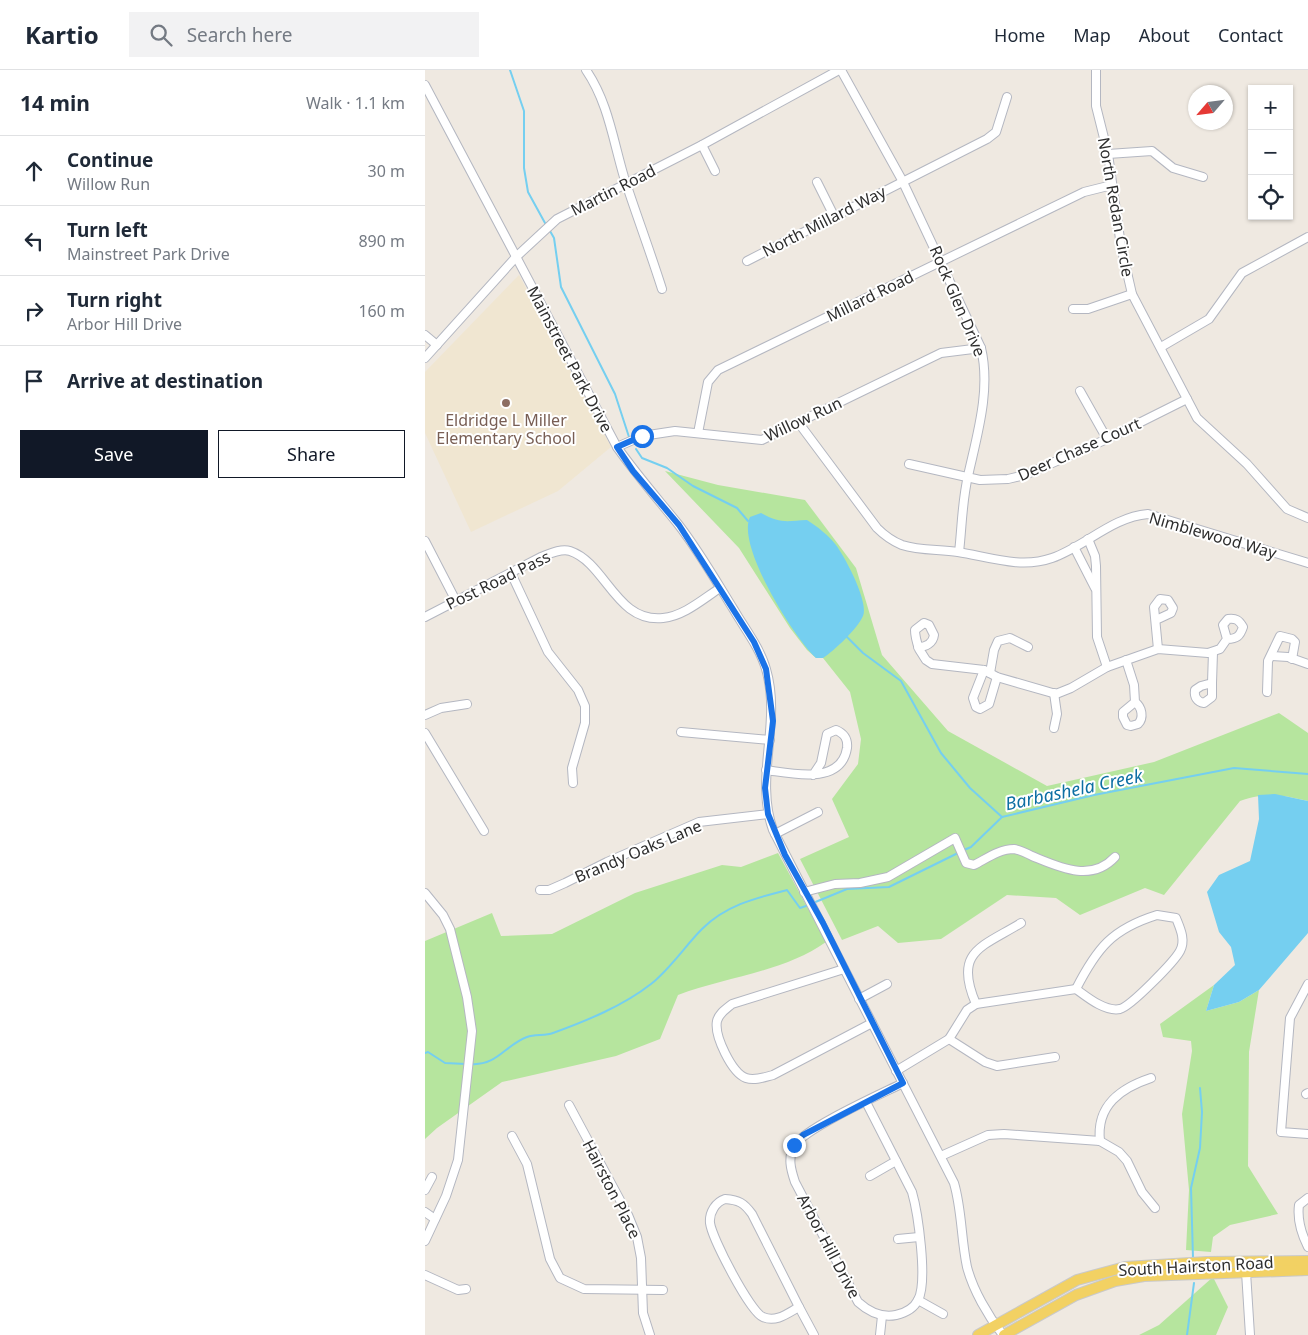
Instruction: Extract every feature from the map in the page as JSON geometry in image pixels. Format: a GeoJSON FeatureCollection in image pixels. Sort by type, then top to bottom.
{"type":"FeatureCollection","features":[{"type":"Feature","properties":{"kind":"main road","name":"South Hairston Road"},"geometry":{"type":"LineString","coordinates":[[978,1335],[1077,1280],[1125,1267],[1207,1262],[1308,1261]]}},
{"type":"Feature","properties":{"kind":"main road","name":"South Hairston Road"},"geometry":{"type":"LineString","coordinates":[[1004,1335],[1076,1295],[1115,1281],[1144,1276],[1308,1270]]}},
{"type":"Feature","properties":{"kind":"street"},"geometry":{"type":"LineString","coordinates":[[585,70],[597,87],[608,115],[626,183],[662,289]]}},
{"type":"Feature","properties":{"kind":"street","name":"Martin Road"},"geometry":{"type":"LineString","coordinates":[[425,358],[516,257],[557,219],[702,145],[840,70]]}},
{"type":"Feature","properties":{"kind":"street","name":"Rock Glen Drive"},"geometry":{"type":"LineString","coordinates":[[840,70],[902,180],[981,348],[985,366],[980,426],[967,478],[959,552]]}},
{"type":"Feature","properties":{"kind":"street","name":"North Redan Circle"},"geometry":{"type":"LineString","coordinates":[[1096,70],[1096,106],[1109,154],[1112,185],[1132,294],[1197,418],[1247,464],[1287,509],[1308,518]]}},
{"type":"Feature","properties":{"kind":"street","name":"Mainstreet Park Drive"},"geometry":{"type":"LineString","coordinates":[[425,85],[617,447],[633,471],[679,525],[754,642],[766,669],[773,721],[765,788],[768,814],[775,834],[941,1156],[958,1196],[967,1266],[971,1280],[995,1325],[1004,1335]]}},
{"type":"Feature","properties":{"kind":"street","name":"North Millard Way"},"geometry":{"type":"LineString","coordinates":[[747,261],[902,180],[987,139],[996,132],[1007,97]]}},
{"type":"Feature","properties":{"kind":"street"},"geometry":{"type":"LineString","coordinates":[[702,145],[715,172]]}},
{"type":"Feature","properties":{"kind":"street"},"geometry":{"type":"LineString","coordinates":[[1109,154],[1152,151],[1173,168],[1203,177]]}},
{"type":"Feature","properties":{"kind":"street"},"geometry":{"type":"LineString","coordinates":[[817,182],[834,216]]}},
{"type":"Feature","properties":{"kind":"street","name":"Millard Road"},"geometry":{"type":"LineString","coordinates":[[698,433],[708,382],[717,370],[1084,192],[1112,185]]}},
{"type":"Feature","properties":{"kind":"street"},"geometry":{"type":"LineString","coordinates":[[1161,347],[1209,319],[1242,273],[1308,237]]}},
{"type":"Feature","properties":{"kind":"street"},"geometry":{"type":"LineString","coordinates":[[1073,308],[1088,310],[1132,294]]}},
{"type":"Feature","properties":{"kind":"street"},"geometry":{"type":"LineString","coordinates":[[425,335],[437,346]]}},
{"type":"Feature","properties":{"kind":"street","name":"Willow Run"},"geometry":{"type":"LineString","coordinates":[[617,447],[642,436],[663,431],[762,440],[941,353],[981,348]]}},
{"type":"Feature","properties":{"kind":"street"},"geometry":{"type":"LineString","coordinates":[[1080,391],[1107,439]]}},
{"type":"Feature","properties":{"kind":"street","name":"Deer Chase Court"},"geometry":{"type":"LineString","coordinates":[[909,464],[967,478],[995,481],[1025,475],[1107,439],[1187,399]]}},
{"type":"Feature","properties":{"kind":"street","name":"Nimblewood Way"},"geometry":{"type":"LineString","coordinates":[[798,422],[860,507],[883,534],[903,545],[959,552],[995,561],[1017,562],[1052,558],[1122,521],[1149,514],[1308,563]]}},
{"type":"Feature","properties":{"kind":"street"},"geometry":{"type":"LineString","coordinates":[[1088,539],[1095,556],[1097,638],[1107,667]]}},
{"type":"Feature","properties":{"kind":"street"},"geometry":{"type":"LineString","coordinates":[[425,541],[456,601]]}},
{"type":"Feature","properties":{"kind":"street"},"geometry":{"type":"LineString","coordinates":[[1074,547],[1095,588]]}},
{"type":"Feature","properties":{"kind":"street","name":"Post Road Pass"},"geometry":{"type":"LineString","coordinates":[[425,617],[541,557],[557,551],[569,551],[591,567],[626,606],[638,613],[663,618],[678,614],[720,588]]}},
{"type":"Feature","properties":{"kind":"street"},"geometry":{"type":"LineString","coordinates":[[511,573],[547,652],[578,690],[585,706],[585,724],[571,768],[573,783]]}},
{"type":"Feature","properties":{"kind":"street"},"geometry":{"type":"LineString","coordinates":[[1156,620],[1158,649]]}},
{"type":"Feature","properties":{"kind":"street"},"geometry":{"type":"LineString","coordinates":[[1267,692],[1268,661],[1280,636],[1293,639],[1295,642],[1292,659]]}},
{"type":"Feature","properties":{"kind":"street"},"geometry":{"type":"LineString","coordinates":[[990,674],[994,650],[998,641],[1003,638],[1010,638],[1028,647]]}},
{"type":"Feature","properties":{"kind":"street"},"geometry":{"type":"LineString","coordinates":[[918,647],[925,660],[932,664],[990,674],[1054,692],[1064,692],[1107,667],[1158,649],[1197,653],[1213,652],[1220,649],[1227,640]]}},
{"type":"Feature","properties":{"kind":"street"},"geometry":{"type":"LineString","coordinates":[[1212,683],[1213,652]]}},
{"type":"Feature","properties":{"kind":"street"},"geometry":{"type":"LineString","coordinates":[[1272,656],[1308,664]]}},
{"type":"Feature","properties":{"kind":"street"},"geometry":{"type":"LineString","coordinates":[[1126,660],[1134,685],[1135,702]]}},
{"type":"Feature","properties":{"kind":"street"},"geometry":{"type":"LineString","coordinates":[[1054,692],[1057,714],[1054,728]]}},
{"type":"Feature","properties":{"kind":"street"},"geometry":{"type":"LineString","coordinates":[[425,715],[441,708],[467,704]]}},
{"type":"Feature","properties":{"kind":"street"},"geometry":{"type":"LineString","coordinates":[[766,770],[797,776],[813,775],[838,765],[844,756],[847,742],[846,737],[837,730],[827,734],[821,763],[813,775]]}},
{"type":"Feature","properties":{"kind":"street"},"geometry":{"type":"LineString","coordinates":[[681,732],[770,740]]}},
{"type":"Feature","properties":{"kind":"street"},"geometry":{"type":"LineString","coordinates":[[425,733],[484,831]]}},
{"type":"Feature","properties":{"kind":"street"},"geometry":{"type":"LineString","coordinates":[[775,834],[818,812]]}},
{"type":"Feature","properties":{"kind":"street","name":"Brandy Oaks Lane"},"geometry":{"type":"LineString","coordinates":[[540,890],[549,890],[607,862],[699,822],[768,814]]}},
{"type":"Feature","properties":{"kind":"street"},"geometry":{"type":"LineString","coordinates":[[807,894],[835,884],[860,883],[888,877],[955,838],[966,863],[974,865],[1001,851],[1017,849],[1063,868],[1083,872],[1091,871],[1115,857]]}},
{"type":"Feature","properties":{"kind":"street"},"geometry":{"type":"LineString","coordinates":[[425,894],[443,915],[450,930],[467,998],[472,1032],[457,1160],[446,1196],[425,1241]]}},
{"type":"Feature","properties":{"kind":"street"},"geometry":{"type":"LineString","coordinates":[[896,1071],[949,1039],[967,1010],[977,1004],[1075,989],[1108,1009],[1121,1009],[1150,986],[1181,950],[1183,934],[1176,918],[1157,914],[1134,922],[1113,936],[1091,959],[1075,989]]}},
{"type":"Feature","properties":{"kind":"street"},"geometry":{"type":"LineString","coordinates":[[977,1004],[967,976],[970,961],[977,948],[1021,923]]}},
{"type":"Feature","properties":{"kind":"street"},"geometry":{"type":"LineString","coordinates":[[844,969],[732,1004],[721,1012],[717,1022],[718,1033],[727,1056],[736,1072],[747,1079],[759,1079],[773,1075],[872,1024]]}},
{"type":"Feature","properties":{"kind":"street"},"geometry":{"type":"LineString","coordinates":[[859,999],[887,984]]}},
{"type":"Feature","properties":{"kind":"street"},"geometry":{"type":"LineString","coordinates":[[1308,985],[1290,1018],[1281,1132],[1308,1134]]}},
{"type":"Feature","properties":{"kind":"street"},"geometry":{"type":"LineString","coordinates":[[949,1039],[985,1062],[997,1066],[1055,1057]]}},
{"type":"Feature","properties":{"kind":"street"},"geometry":{"type":"LineString","coordinates":[[1101,1141],[1099,1129],[1107,1107],[1130,1085],[1151,1078]]}},
{"type":"Feature","properties":{"kind":"street","name":"Arbor Hill Drive"},"geometry":{"type":"LineString","coordinates":[[882,1316],[866,1310],[857,1302],[795,1182],[790,1167],[790,1156],[794,1145],[803,1135],[903,1083]]}},
{"type":"Feature","properties":{"kind":"street"},"geometry":{"type":"LineString","coordinates":[[865,1102],[912,1192],[922,1264],[922,1288],[918,1300],[904,1313],[882,1316],[880,1335]]}},
{"type":"Feature","properties":{"kind":"street","name":"Hairston Place"},"geometry":{"type":"LineString","coordinates":[[569,1105],[629,1215],[637,1237],[641,1258],[643,1313],[649,1335]]}},
{"type":"Feature","properties":{"kind":"street"},"geometry":{"type":"LineString","coordinates":[[941,1156],[988,1136],[1004,1134],[1101,1141],[1119,1152],[1127,1161],[1142,1192],[1155,1208]]}},
{"type":"Feature","properties":{"kind":"street"},"geometry":{"type":"LineString","coordinates":[[512,1136],[527,1164],[550,1259],[560,1278],[575,1287],[584,1289],[641,1288],[663,1290]]}},
{"type":"Feature","properties":{"kind":"street"},"geometry":{"type":"LineString","coordinates":[[870,1176],[896,1161]]}},
{"type":"Feature","properties":{"kind":"street"},"geometry":{"type":"LineString","coordinates":[[425,1190],[432,1177]]}},
{"type":"Feature","properties":{"kind":"street"},"geometry":{"type":"LineString","coordinates":[[1308,1198],[1299,1205],[1298,1210],[1300,1231],[1308,1247]]}},
{"type":"Feature","properties":{"kind":"street"},"geometry":{"type":"LineString","coordinates":[[799,1307],[773,1319],[763,1317],[752,1308],[733,1275],[710,1222],[711,1214],[718,1201],[725,1199],[738,1200],[745,1204],[752,1214],[814,1335]]}},
{"type":"Feature","properties":{"kind":"street"},"geometry":{"type":"LineString","coordinates":[[425,1212],[435,1219]]}},
{"type":"Feature","properties":{"kind":"street"},"geometry":{"type":"LineString","coordinates":[[899,1239],[919,1237]]}},
{"type":"Feature","properties":{"kind":"street"},"geometry":{"type":"LineString","coordinates":[[1246,1272],[1250,1335]]}},
{"type":"Feature","properties":{"kind":"street"},"geometry":{"type":"LineString","coordinates":[[425,1275],[458,1290],[466,1289]]}},
{"type":"Feature","properties":{"kind":"street"},"geometry":{"type":"LineString","coordinates":[[918,1300],[943,1314]]}},
{"type":"Feature","properties":{"kind":"shaded area","name":"Eldridge L Miller Elementary School"},"geometry":{"type":"Polygon","coordinates":[[[519,275],[611,447],[558,491],[471,532],[425,433],[425,372],[519,275]]]}},
{"type":"Feature","properties":{"kind":"green space"},"geometry":{"type":"Polygon","coordinates":[[[665,471],[718,485],[805,500],[856,568],[882,655],[948,731],[1047,786],[1154,762],[1279,713],[1308,733],[1308,801],[1266,795],[1240,801],[1164,895],[1145,888],[1080,915],[1056,898],[1007,895],[941,939],[898,943],[878,926],[842,940],[800,859],[849,837],[832,799],[858,764],[861,739],[850,692],[823,658],[816,658],[807,650],[790,628],[739,548],[665,471]]]}},
{"type":"Feature","properties":{"kind":"green space"},"geometry":{"type":"Polygon","coordinates":[[[778,853],[826,942],[810,952],[773,967],[678,995],[660,1039],[616,1056],[502,1082],[437,1128],[425,1139],[425,941],[492,913],[501,936],[552,934],[635,893],[722,865],[741,867],[778,853]]]}},
{"type":"Feature","properties":{"kind":"green space"},"geometry":{"type":"Polygon","coordinates":[[[1214,985],[1206,1011],[1239,1002],[1259,990],[1249,1052],[1248,1166],[1278,1214],[1230,1225],[1213,1237],[1211,1252],[1186,1250],[1189,1190],[1182,1114],[1192,1051],[1191,1041],[1163,1037],[1160,1024],[1214,985]]]}},
{"type":"Feature","properties":{"kind":"green space"},"geometry":{"type":"Polygon","coordinates":[[[1213,1277],[1228,1307],[1216,1335],[1139,1335],[1159,1325],[1213,1277]]]}},
{"type":"Feature","properties":{"kind":"water"},"geometry":{"type":"Polygon","coordinates":[[[761,513],[779,520],[807,520],[815,525],[836,545],[855,580],[863,601],[863,616],[845,639],[823,658],[816,658],[794,631],[769,590],[759,569],[751,548],[748,530],[750,517],[761,513]]]}},
{"type":"Feature","properties":{"kind":"water"},"geometry":{"type":"Polygon","coordinates":[[[1275,794],[1308,801],[1308,933],[1259,990],[1239,1002],[1206,1011],[1214,985],[1235,965],[1231,947],[1219,932],[1207,892],[1219,875],[1250,861],[1259,819],[1258,795],[1275,794]]]}},
{"type":"Feature","properties":{"kind":"waterway"},"geometry":{"type":"LineString","coordinates":[[510,70],[524,111],[524,168],[528,192],[545,223]]}},
{"type":"Feature","properties":{"kind":"waterway"},"geometry":{"type":"LineString","coordinates":[[550,231],[554,238],[561,287],[615,394],[629,437]]}},
{"type":"Feature","properties":{"kind":"waterway"},"geometry":{"type":"LineString","coordinates":[[636,449],[642,458],[667,468],[693,486],[737,508],[748,521]]}},
{"type":"Feature","properties":{"kind":"waterway"},"geometry":{"type":"LineString","coordinates":[[846,636],[863,653],[901,681],[941,753],[970,788],[1002,817]]}},
{"type":"Feature","properties":{"kind":"waterway","name":"Barbashela Creek"},"geometry":{"type":"LineString","coordinates":[[964,850],[971,847],[1002,817],[1094,795],[1234,768],[1308,774]]}},
{"type":"Feature","properties":{"kind":"waterway","name":"Barbashela Creek"},"geometry":{"type":"LineString","coordinates":[[813,903],[847,889],[889,887],[960,852]]}},
{"type":"Feature","properties":{"kind":"waterway","name":"Barbashela Creek"},"geometry":{"type":"LineString","coordinates":[[471,1064],[488,1062],[527,1037],[550,1034],[591,1018],[629,999],[658,978],[702,929],[731,908],[787,890],[800,908],[809,905]]}},
{"type":"Feature","properties":{"kind":"waterway","name":"Barbashela Creek"},"geometry":{"type":"LineString","coordinates":[[425,1053],[428,1052],[445,1063],[466,1064]]}},
{"type":"Feature","properties":{"kind":"waterway"},"geometry":{"type":"LineString","coordinates":[[1193,1258],[1191,1188],[1200,1148],[1202,1112],[1200,1088]]}},
{"type":"Feature","properties":{"kind":"waterway"},"geometry":{"type":"LineString","coordinates":[[1187,1335],[1194,1283]]}},
{"type":"Feature","properties":{"kind":"place","name":"Eldridge L Miller Elementary School"},"geometry":{"type":"Point","coordinates":[506,403]}},
{"type":"Feature","properties":{"kind":"route"},"geometry":{"type":"LineString","coordinates":[[642,436],[617,447],[633,471],[679,525],[754,642],[766,669],[773,721],[766,770],[765,801],[773,830],[804,892],[809,897],[823,923],[844,969],[903,1083],[803,1135],[794,1145]]}}]}
